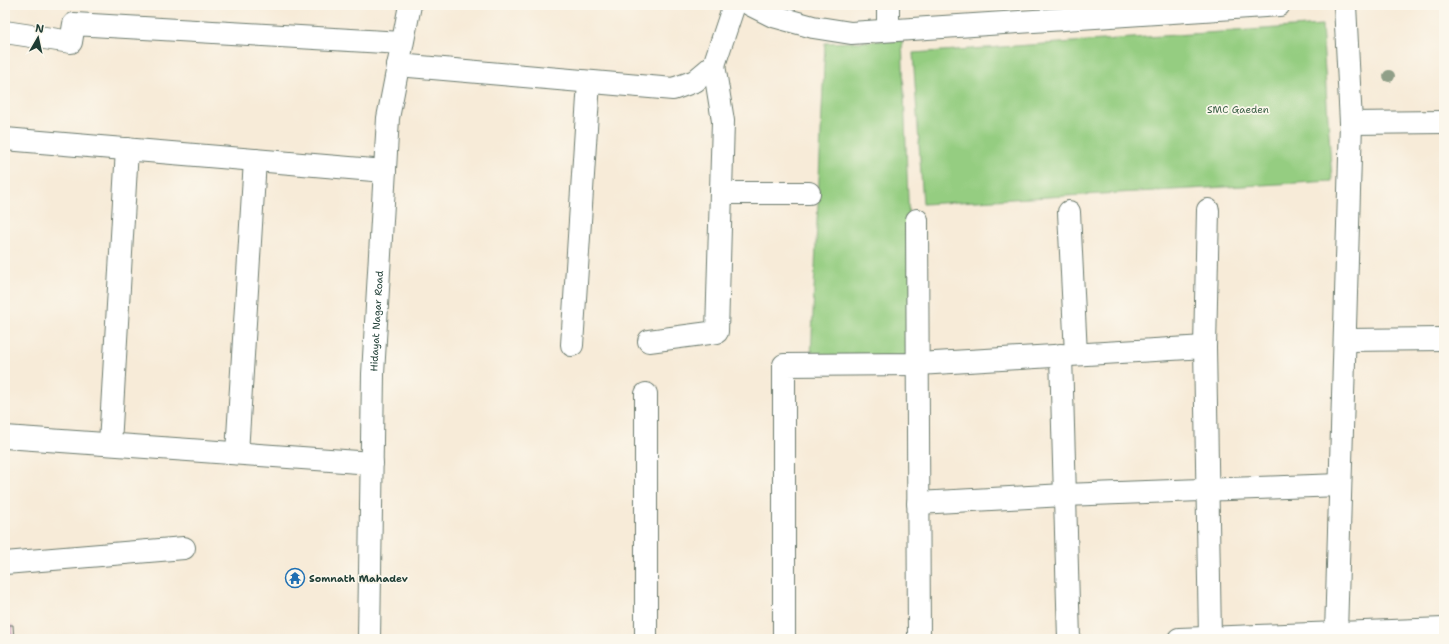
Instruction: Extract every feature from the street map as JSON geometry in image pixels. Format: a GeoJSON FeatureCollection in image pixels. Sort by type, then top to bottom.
{"type":"FeatureCollection","features":[{"type":"Feature","properties":{"kind":"street","name":"Hidayat Nagar Road"},"geometry":{"type":"LineString","coordinates":[[370,639],[373,374],[388,118],[410,5]]}},
{"type":"Feature","properties":{"kind":"street"},"geometry":{"type":"LineString","coordinates":[[649,341],[717,332],[723,121],[714,65],[734,5]]}},
{"type":"Feature","properties":{"kind":"street"},"geometry":{"type":"LineString","coordinates":[[752,5],[773,16],[813,28],[851,33],[1279,5]]}},
{"type":"Feature","properties":{"kind":"street"},"geometry":{"type":"LineString","coordinates":[[888,5],[888,30]]}},
{"type":"Feature","properties":{"kind":"street"},"geometry":{"type":"LineString","coordinates":[[1336,633],[1351,123],[1345,5]]}},
{"type":"Feature","properties":{"kind":"street"},"geometry":{"type":"LineString","coordinates":[[5,32],[71,42],[74,24],[402,43]]}},
{"type":"Feature","properties":{"kind":"street"},"geometry":{"type":"LineString","coordinates":[[398,65],[673,89],[695,81],[714,65]]}},
{"type":"Feature","properties":{"kind":"street"},"geometry":{"type":"LineString","coordinates":[[572,345],[589,82]]}},
{"type":"Feature","properties":{"kind":"street"},"geometry":{"type":"LineString","coordinates":[[1351,123],[1444,122]]}},
{"type":"Feature","properties":{"kind":"street"},"geometry":{"type":"LineString","coordinates":[[5,139],[385,171]]}},
{"type":"Feature","properties":{"kind":"street"},"geometry":{"type":"LineString","coordinates":[[110,444],[127,149]]}},
{"type":"Feature","properties":{"kind":"street"},"geometry":{"type":"LineString","coordinates":[[237,453],[255,160]]}},
{"type":"Feature","properties":{"kind":"street"},"geometry":{"type":"LineString","coordinates":[[721,193],[809,193]]}},
{"type":"Feature","properties":{"kind":"street"},"geometry":{"type":"LineString","coordinates":[[1208,210],[1206,347],[1210,638]]}},
{"type":"Feature","properties":{"kind":"street"},"geometry":{"type":"LineString","coordinates":[[1069,212],[1068,354],[1064,495],[1069,639]]}},
{"type":"Feature","properties":{"kind":"street"},"geometry":{"type":"LineString","coordinates":[[917,220],[919,639]]}},
{"type":"Feature","properties":{"kind":"street"},"geometry":{"type":"LineString","coordinates":[[1345,340],[1444,340]]}},
{"type":"Feature","properties":{"kind":"street"},"geometry":{"type":"LineString","coordinates":[[784,639],[784,365],[918,364],[1206,347]]}},
{"type":"Feature","properties":{"kind":"street"},"geometry":{"type":"LineString","coordinates":[[646,394],[646,639]]}},
{"type":"Feature","properties":{"kind":"street"},"geometry":{"type":"LineString","coordinates":[[5,437],[372,463]]}},
{"type":"Feature","properties":{"kind":"street"},"geometry":{"type":"LineString","coordinates":[[918,503],[1064,495],[1340,485]]}},
{"type":"Feature","properties":{"kind":"street"},"geometry":{"type":"LineString","coordinates":[[5,563],[184,548]]}},
{"type":"Feature","properties":{"kind":"street"},"geometry":{"type":"LineString","coordinates":[[1179,639],[1336,633],[1365,635],[1444,632]]}},
{"type":"Feature","properties":{"kind":"green space","name":"SMC Gaeden"},"geometry":{"type":"Polygon","coordinates":[[[1322,25],[1332,181],[923,204],[913,53],[1322,25]]]}},
{"type":"Feature","properties":{"kind":"green space"},"geometry":{"type":"Polygon","coordinates":[[[902,40],[914,357],[811,358],[825,43],[902,40]]]}},
{"type":"Feature","properties":{"kind":"building"},"geometry":{"type":"Polygon","coordinates":[[[5,625],[13,625],[14,639],[5,639],[5,625]]]}},
{"type":"Feature","properties":{"kind":"place","name":"Somnath Mahadev"},"geometry":{"type":"Point","coordinates":[295,578]}}]}
